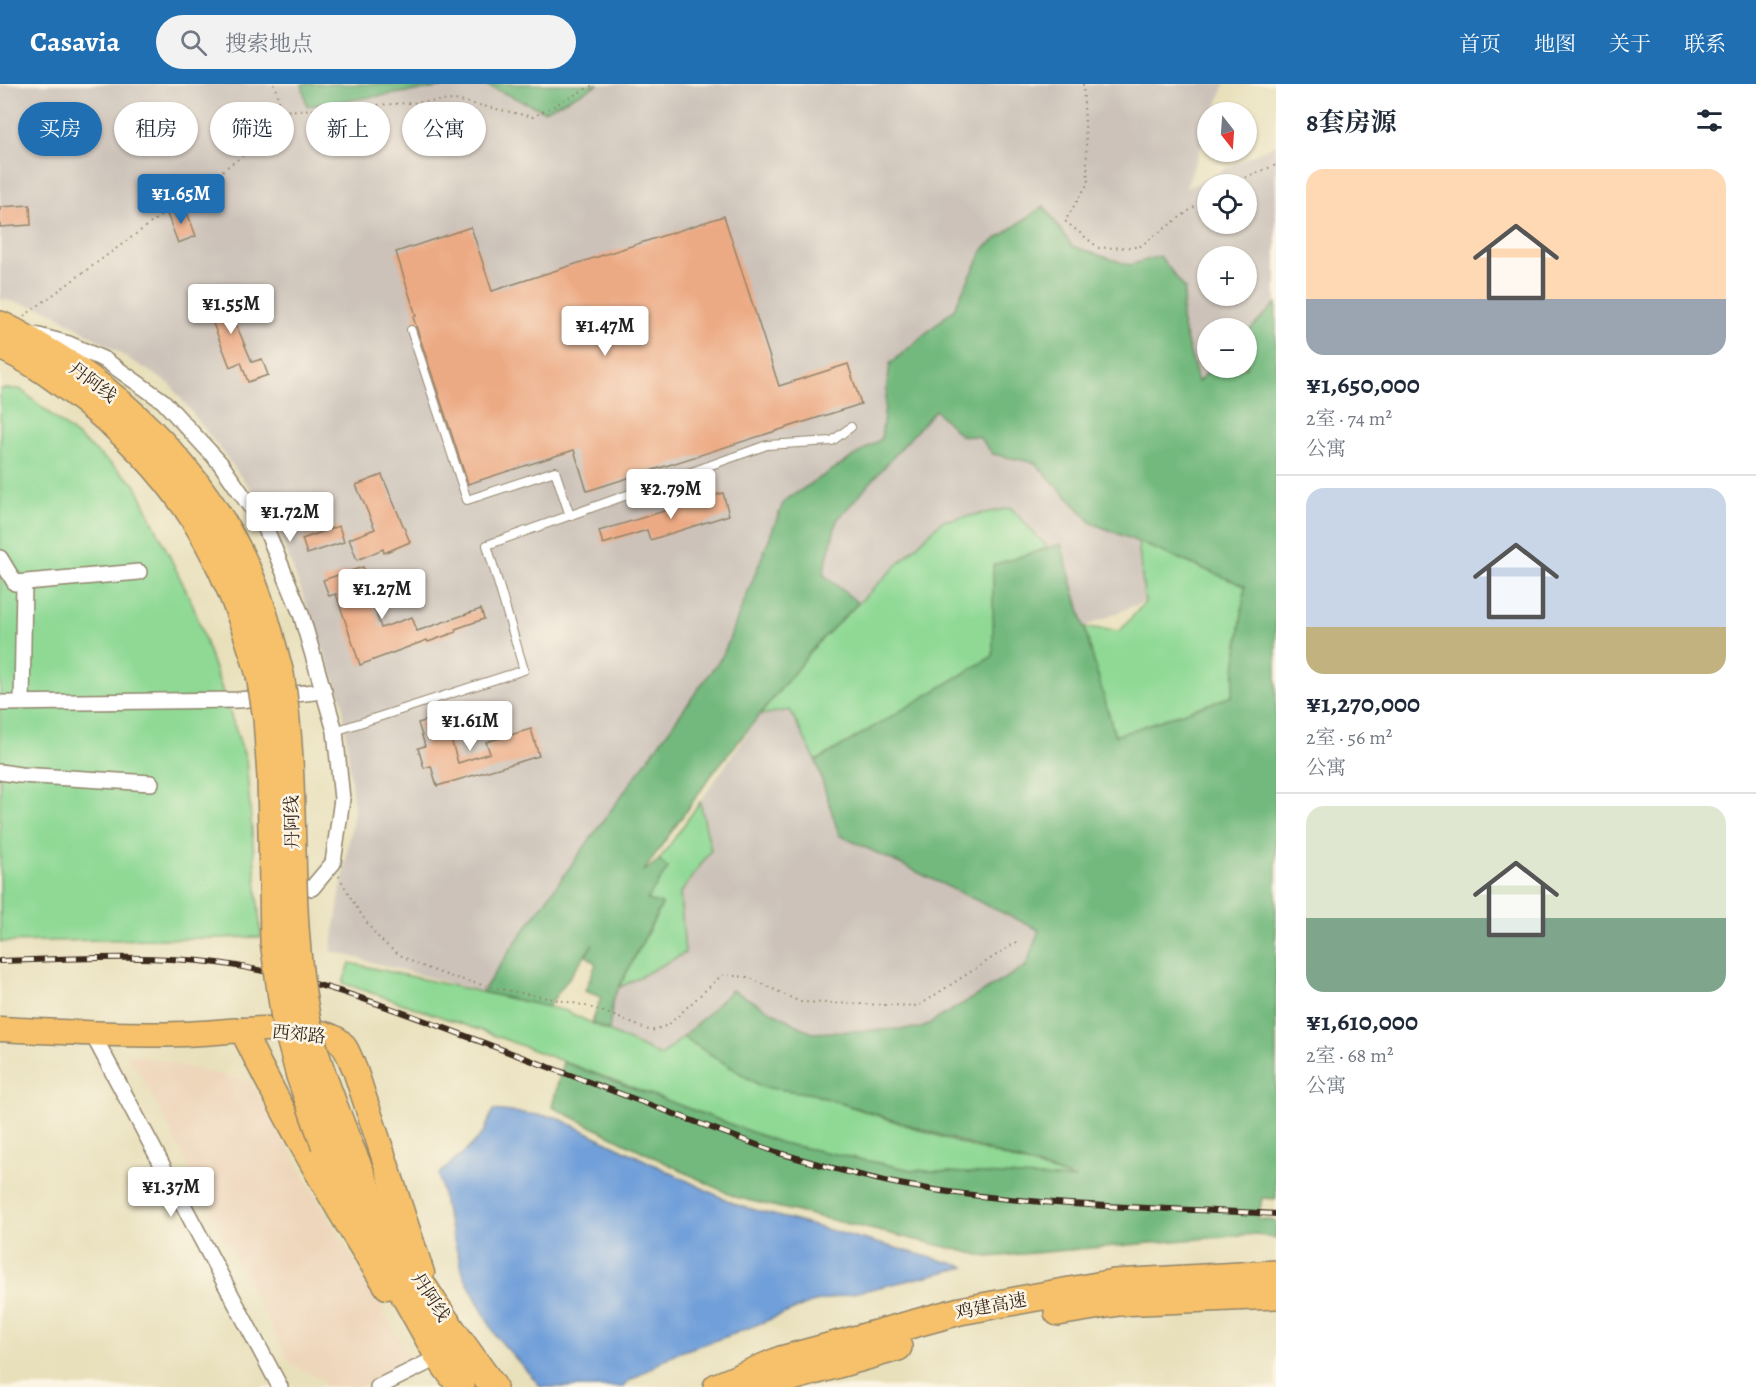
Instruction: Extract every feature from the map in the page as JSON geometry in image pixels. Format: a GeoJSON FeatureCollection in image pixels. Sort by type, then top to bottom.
{"type":"FeatureCollection","features":[{"type":"Feature","properties":{"kind":"highway","name":"丹阿线"},"geometry":{"type":"LineString","coordinates":[[2,333],[70,364],[119,402],[166,447],[199,488],[226,531],[248,573],[267,624],[270,674],[287,716],[296,938],[306,1017],[321,1071],[342,1183],[450,1351],[494,1387]]}},
{"type":"Feature","properties":{"kind":"highway","name":"丹阿线"},"geometry":{"type":"LineString","coordinates":[[335,1142],[381,1221],[442,1316],[460,1387]]}},
{"type":"Feature","properties":{"kind":"highway","name":"鸡建高速"},"geometry":{"type":"LineString","coordinates":[[717,1387],[781,1360],[960,1311],[1114,1283],[1276,1274]]}},
{"type":"Feature","properties":{"kind":"highway","name":"鸡建高速"},"geometry":{"type":"LineString","coordinates":[[764,1387],[963,1329],[1119,1302],[1276,1295]]}},
{"type":"Feature","properties":{"kind":"highway"},"geometry":{"type":"LineString","coordinates":[[450,1351],[450,1387]]}},
{"type":"Feature","properties":{"kind":"highway"},"geometry":{"type":"LineString","coordinates":[[450,1351],[499,1387]]}},
{"type":"Feature","properties":{"kind":"main road","name":"西郊路"},"geometry":{"type":"LineString","coordinates":[[0,1029],[182,1034],[242,1030],[296,1030],[321,1032],[337,1038],[346,1049],[359,1081],[418,1265],[442,1316]]}},
{"type":"Feature","properties":{"kind":"main road"},"geometry":{"type":"LineString","coordinates":[[242,1030],[267,1082],[367,1256],[405,1315],[450,1351]]}},
{"type":"Feature","properties":{"kind":"street"},"geometry":{"type":"LineString","coordinates":[[2,333],[69,344],[105,360],[163,401],[220,463],[266,529],[301,614],[335,731],[342,799],[333,863],[312,888]]}},
{"type":"Feature","properties":{"kind":"street"},"geometry":{"type":"LineString","coordinates":[[0,558],[15,584],[139,572]]}},
{"type":"Feature","properties":{"kind":"street"},"geometry":{"type":"LineString","coordinates":[[22,702],[24,583]]}},
{"type":"Feature","properties":{"kind":"street"},"geometry":{"type":"LineString","coordinates":[[0,703],[239,700],[324,691]]}},
{"type":"Feature","properties":{"kind":"street"},"geometry":{"type":"LineString","coordinates":[[0,772],[151,783]]}},
{"type":"Feature","properties":{"kind":"street"},"geometry":{"type":"LineString","coordinates":[[92,1033],[280,1387]]}},
{"type":"Feature","properties":{"kind":"street"},"geometry":{"type":"LineString","coordinates":[[378,1387],[450,1351]]}},
{"type":"Feature","properties":{"kind":"lane"},"geometry":{"type":"LineString","coordinates":[[411,330],[467,500],[555,471],[570,516]]}},
{"type":"Feature","properties":{"kind":"lane"},"geometry":{"type":"LineString","coordinates":[[335,731],[524,670],[487,545],[767,445],[832,441],[851,427]]}},
{"type":"Feature","properties":{"kind":"path"},"geometry":{"type":"LineString","coordinates":[[274,84],[279,102]]}},
{"type":"Feature","properties":{"kind":"path"},"geometry":{"type":"LineString","coordinates":[[294,110],[455,100],[533,117],[595,84]]}},
{"type":"Feature","properties":{"kind":"path"},"geometry":{"type":"LineString","coordinates":[[1083,84],[1088,183],[1065,221],[1099,248],[1138,247],[1197,205]]}},
{"type":"Feature","properties":{"kind":"path"},"geometry":{"type":"LineString","coordinates":[[2,333],[243,156]]}},
{"type":"Feature","properties":{"kind":"path"},"geometry":{"type":"LineString","coordinates":[[1254,174],[1276,165]]}},
{"type":"Feature","properties":{"kind":"path"},"geometry":{"type":"LineString","coordinates":[[333,863],[347,892],[382,941],[409,960],[448,975],[581,1005],[651,1031],[668,1026],[722,975],[748,977],[800,1002],[918,1006],[1018,941]]}},
{"type":"Feature","properties":{"kind":"shaded area"},"geometry":{"type":"Polygon","coordinates":[[[0,84],[302,84],[306,102],[306,156],[390,156],[390,102],[336,102],[466,84],[484,84],[544,111],[599,84],[1225,84],[1218,102],[1197,102],[1197,158],[1186,188],[1197,183],[1197,234],[1257,234],[1257,174],[1215,174],[1239,162],[1257,162],[1257,153],[1276,144],[1276,303],[1257,323],[1257,318],[1197,318],[1197,378],[1202,378],[1198,382],[1181,320],[1185,289],[1129,265],[1072,246],[1044,206],[985,247],[953,310],[890,364],[881,439],[784,501],[724,655],[482,992],[331,951],[354,810],[342,700],[275,521],[170,384],[49,310],[0,299],[0,84]]]}},
{"type":"Feature","properties":{"kind":"shaded area"},"geometry":{"type":"Polygon","coordinates":[[[935,410],[960,435],[979,437],[993,454],[1035,463],[1092,523],[1138,542],[1145,601],[1084,627],[1061,544],[1048,548],[1010,508],[942,521],[858,603],[823,574],[836,521],[935,410]]]}},
{"type":"Feature","properties":{"kind":"shaded area"},"geometry":{"type":"Polygon","coordinates":[[[790,710],[816,761],[839,835],[1040,931],[1026,966],[922,1028],[812,1033],[732,990],[662,1056],[609,1031],[613,999],[619,988],[685,953],[680,894],[711,850],[700,802],[760,715],[790,710]]]}},
{"type":"Feature","properties":{"kind":"shaded area"},"geometry":{"type":"Polygon","coordinates":[[[123,1052],[250,1082],[414,1365],[367,1387],[325,1387],[323,1380],[290,1363],[161,1112],[137,1068],[123,1052]]]}},
{"type":"Feature","properties":{"kind":"green space"},"geometry":{"type":"Polygon","coordinates":[[[302,84],[466,84],[336,102],[306,102],[302,84]]]}},
{"type":"Feature","properties":{"kind":"green space"},"geometry":{"type":"Polygon","coordinates":[[[484,84],[599,84],[544,111],[484,84]]]}},
{"type":"Feature","properties":{"kind":"green space"},"geometry":{"type":"Polygon","coordinates":[[[1044,206],[1072,246],[1129,265],[1160,256],[1185,289],[1181,320],[1198,382],[1202,378],[1257,378],[1257,323],[1276,303],[1276,1199],[1262,1198],[1258,1219],[1276,1221],[1276,1239],[1256,1234],[988,1257],[735,1197],[552,1107],[563,1062],[781,1143],[912,1170],[1076,1179],[813,1094],[762,1087],[683,1037],[732,990],[812,1033],[922,1028],[1026,966],[1039,930],[839,835],[816,761],[993,656],[993,565],[1061,544],[1115,736],[1232,696],[1245,586],[1092,523],[1035,463],[993,454],[979,437],[960,435],[935,410],[837,520],[823,574],[858,603],[816,645],[713,773],[643,872],[659,860],[668,868],[647,900],[662,904],[613,999],[609,1031],[592,1023],[601,997],[585,991],[596,964],[586,955],[593,944],[548,1007],[482,992],[723,655],[784,501],[881,439],[890,364],[953,310],[985,247],[1044,206]]]}},
{"type":"Feature","properties":{"kind":"green space"},"geometry":{"type":"Polygon","coordinates":[[[0,389],[20,389],[135,484],[193,605],[246,760],[261,937],[0,942],[0,389]]]}},
{"type":"Feature","properties":{"kind":"green space"},"geometry":{"type":"Polygon","coordinates":[[[1011,508],[1048,548],[993,565],[994,656],[816,761],[790,710],[760,715],[816,645],[942,521],[1011,508]]]}},
{"type":"Feature","properties":{"kind":"green space"},"geometry":{"type":"Polygon","coordinates":[[[1138,542],[1245,586],[1232,696],[1115,736],[1084,627],[1120,631],[1145,602],[1138,542]]]}},
{"type":"Feature","properties":{"kind":"green space"},"geometry":{"type":"Polygon","coordinates":[[[700,802],[711,850],[680,894],[685,953],[619,988],[662,905],[646,900],[668,868],[659,860],[700,802]]]}},
{"type":"Feature","properties":{"kind":"green space"},"geometry":{"type":"Polygon","coordinates":[[[350,963],[566,1011],[661,1056],[683,1037],[762,1087],[813,1094],[1079,1180],[912,1170],[781,1143],[485,1032],[343,983],[350,963]]]}},
{"type":"Feature","properties":{"kind":"water"},"geometry":{"type":"Polygon","coordinates":[[[493,1110],[556,1117],[737,1205],[966,1267],[811,1303],[731,1335],[674,1354],[626,1383],[624,1387],[541,1387],[496,1336],[464,1276],[445,1208],[439,1174],[484,1132],[493,1110]]]}},
{"type":"Feature","properties":{"kind":"building"},"geometry":{"type":"Polygon","coordinates":[[[30,205],[31,225],[0,227],[0,207],[30,205]]]}},
{"type":"Feature","properties":{"kind":"building"},"geometry":{"type":"Polygon","coordinates":[[[185,207],[196,236],[178,243],[167,214],[185,207]]]}},
{"type":"Feature","properties":{"kind":"building"},"geometry":{"type":"Polygon","coordinates":[[[724,216],[779,386],[848,364],[861,404],[587,491],[574,450],[468,484],[413,317],[416,316],[396,252],[471,227],[492,291],[724,216]]]}},
{"type":"Feature","properties":{"kind":"building"},"geometry":{"type":"Polygon","coordinates":[[[216,284],[224,304],[227,303],[252,362],[262,359],[268,375],[248,382],[241,362],[230,367],[200,290],[216,284]]]}},
{"type":"Feature","properties":{"kind":"building"},"geometry":{"type":"Polygon","coordinates":[[[382,475],[410,542],[384,553],[383,549],[357,560],[349,539],[375,529],[356,485],[382,475]]]}},
{"type":"Feature","properties":{"kind":"building"},"geometry":{"type":"Polygon","coordinates":[[[723,493],[729,515],[650,540],[647,530],[603,544],[599,531],[723,493]]]}},
{"type":"Feature","properties":{"kind":"building"},"geometry":{"type":"Polygon","coordinates":[[[339,526],[344,542],[307,554],[302,539],[339,526]]]}},
{"type":"Feature","properties":{"kind":"building"},"geometry":{"type":"Polygon","coordinates":[[[363,567],[369,583],[366,584],[381,628],[412,617],[417,631],[481,609],[484,619],[455,629],[456,632],[428,642],[427,640],[360,665],[336,594],[329,596],[323,580],[363,567]]]}},
{"type":"Feature","properties":{"kind":"building"},"geometry":{"type":"Polygon","coordinates":[[[444,715],[458,763],[490,753],[486,742],[531,729],[539,756],[437,786],[431,766],[424,768],[418,748],[425,746],[418,723],[444,715]]]}},
{"type":"Feature","properties":{"kind":"railway"},"geometry":{"type":"LineString","coordinates":[[0,961],[109,958],[191,960],[287,976],[388,1007],[776,1152],[853,1174],[899,1184],[946,1192],[1040,1202],[1276,1214]]}}]}
